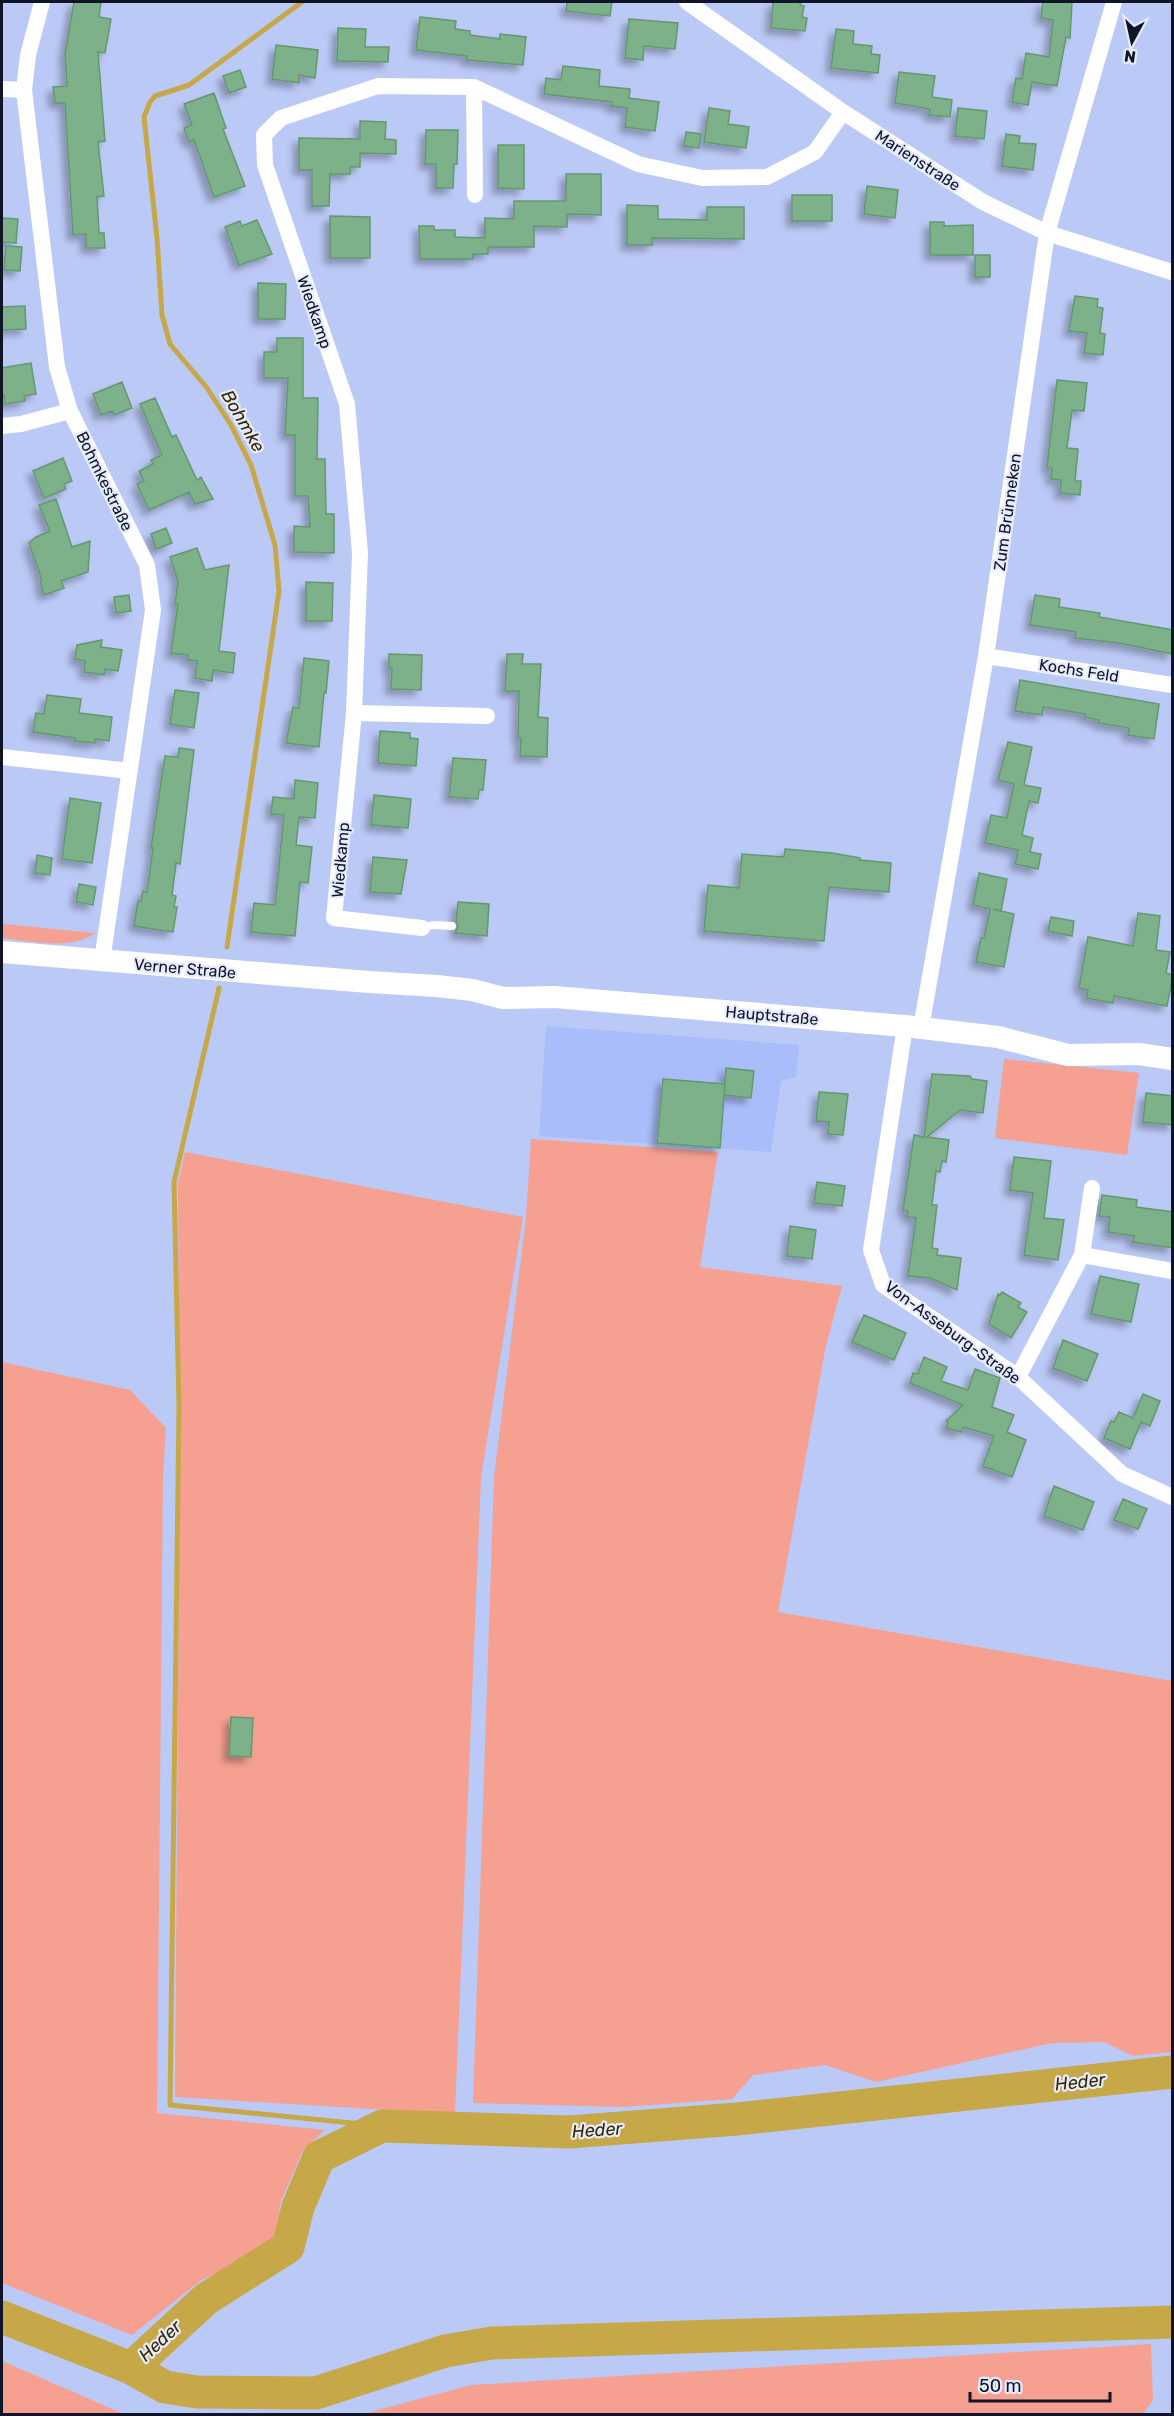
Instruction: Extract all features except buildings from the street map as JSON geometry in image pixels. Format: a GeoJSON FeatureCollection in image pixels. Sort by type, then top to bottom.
{"type":"FeatureCollection","features":[{"type":"Feature","properties":{"kind":"main road","name":"Verner Straße"},"geometry":{"type":"LineString","coordinates":[[2,952],[369,982]]}},
{"type":"Feature","properties":{"kind":"main road","name":"Hauptstraße"},"geometry":{"type":"LineString","coordinates":[[369,982],[472,990],[503,999],[554,997],[913,1027],[998,1037],[1068,1055],[1139,1054],[1173,1059]]}},
{"type":"Feature","properties":{"kind":"street","name":"Bohmkestraße"},"geometry":{"type":"LineString","coordinates":[[42,2],[28,56],[24,90],[57,367],[70,411],[147,565],[153,610],[102,961]]}},
{"type":"Feature","properties":{"kind":"street","name":"Marienstraße"},"geometry":{"type":"LineString","coordinates":[[687,2],[843,112],[983,202],[1047,233],[1173,272]]}},
{"type":"Feature","properties":{"kind":"street","name":"Zum Brünneken"},"geometry":{"type":"LineString","coordinates":[[913,1027],[986,656],[1047,233],[1114,2]]}},
{"type":"Feature","properties":{"kind":"street","name":"Wiedkamp"},"geometry":{"type":"LineString","coordinates":[[422,928],[334,918],[354,713],[360,553],[347,404],[265,165],[264,135],[281,118],[378,86],[474,87],[638,164],[702,178],[767,177],[815,152],[843,112]]}},
{"type":"Feature","properties":{"kind":"street"},"geometry":{"type":"LineString","coordinates":[[474,87],[475,195]]}},
{"type":"Feature","properties":{"kind":"street"},"geometry":{"type":"LineString","coordinates":[[2,89],[24,90]]}},
{"type":"Feature","properties":{"kind":"street"},"geometry":{"type":"LineString","coordinates":[[2,426],[21,424],[70,411]]}},
{"type":"Feature","properties":{"kind":"street","name":"Kochs Feld"},"geometry":{"type":"LineString","coordinates":[[986,656],[1173,685]]}},
{"type":"Feature","properties":{"kind":"street"},"geometry":{"type":"LineString","coordinates":[[354,713],[487,716]]}},
{"type":"Feature","properties":{"kind":"street"},"geometry":{"type":"LineString","coordinates":[[2,757],[130,771]]}},
{"type":"Feature","properties":{"kind":"street","name":"Von-Asseburg-Straße"},"geometry":{"type":"LineString","coordinates":[[913,1027],[871,1250],[883,1285],[1018,1377],[1122,1474],[1173,1497]]}},
{"type":"Feature","properties":{"kind":"street"},"geometry":{"type":"LineString","coordinates":[[1018,1377],[1082,1255],[1092,1188]]}},
{"type":"Feature","properties":{"kind":"street"},"geometry":{"type":"LineString","coordinates":[[1082,1255],[1173,1271]]}},
{"type":"Feature","properties":{"kind":"lane"},"geometry":{"type":"LineString","coordinates":[[422,928],[433,925],[452,926]]}},
{"type":"Feature","properties":{"kind":"shaded area"},"geometry":{"type":"Polygon","coordinates":[[[2,924],[96,933],[74,942],[38,942],[2,938],[2,924]]]}},
{"type":"Feature","properties":{"kind":"shaded area"},"geometry":{"type":"Polygon","coordinates":[[[546,1026],[799,1045],[796,1077],[781,1081],[771,1152],[539,1136],[546,1026]]]}},
{"type":"Feature","properties":{"kind":"shaded area"},"geometry":{"type":"Polygon","coordinates":[[[1004,1059],[1139,1073],[1127,1155],[995,1138],[1004,1059]]]}},
{"type":"Feature","properties":{"kind":"shaded area"},"geometry":{"type":"Polygon","coordinates":[[[531,1139],[718,1152],[700,1267],[842,1286],[825,1350],[778,1612],[1172,1681],[1172,2052],[1133,2056],[1104,2042],[1052,2043],[876,2082],[825,2065],[753,2075],[732,2099],[622,2107],[473,2103],[494,1478],[526,1217],[531,1139]]]}},
{"type":"Feature","properties":{"kind":"shaded area"},"geometry":{"type":"Polygon","coordinates":[[[185,1152],[523,1217],[481,1477],[455,2114],[175,2097],[180,1447],[178,1183],[185,1152]]]}},
{"type":"Feature","properties":{"kind":"shaded area"},"geometry":{"type":"Polygon","coordinates":[[[2,1362],[130,1390],[166,1428],[163,1478],[157,2113],[325,2130],[303,2150],[281,2201],[273,2245],[200,2281],[132,2335],[2,2283],[2,1362]]]}},
{"type":"Feature","properties":{"kind":"shaded area"},"geometry":{"type":"Polygon","coordinates":[[[1151,2344],[1153,2400],[1143,2414],[363,2414],[471,2385],[1151,2344]]]}},
{"type":"Feature","properties":{"kind":"shaded area"},"geometry":{"type":"Polygon","coordinates":[[[2,2361],[124,2414],[2,2414],[2,2361]]]}},
{"type":"Feature","properties":{"kind":"waterway","name":"Bohmke"},"geometry":{"type":"LineString","coordinates":[[227,947],[279,591],[275,545],[251,465],[231,425],[207,388],[170,344],[162,315],[157,238],[144,117],[155,96],[189,85],[302,2]]}},
{"type":"Feature","properties":{"kind":"waterway"},"geometry":{"type":"LineString","coordinates":[[219,988],[174,1182],[179,1407],[170,2105],[382,2126]]}},
{"type":"Feature","properties":{"kind":"waterway","name":"Heder"},"geometry":{"type":"LineString","coordinates":[[131,2368],[206,2299],[288,2247],[298,2207],[319,2157],[382,2126],[569,2132],[737,2119],[1172,2072]]}},
{"type":"Feature","properties":{"kind":"waterway","name":"Heder"},"geometry":{"type":"LineString","coordinates":[[2,2317],[131,2368],[165,2387],[197,2392],[316,2393],[445,2351],[492,2343],[1172,2322]]}}]}
